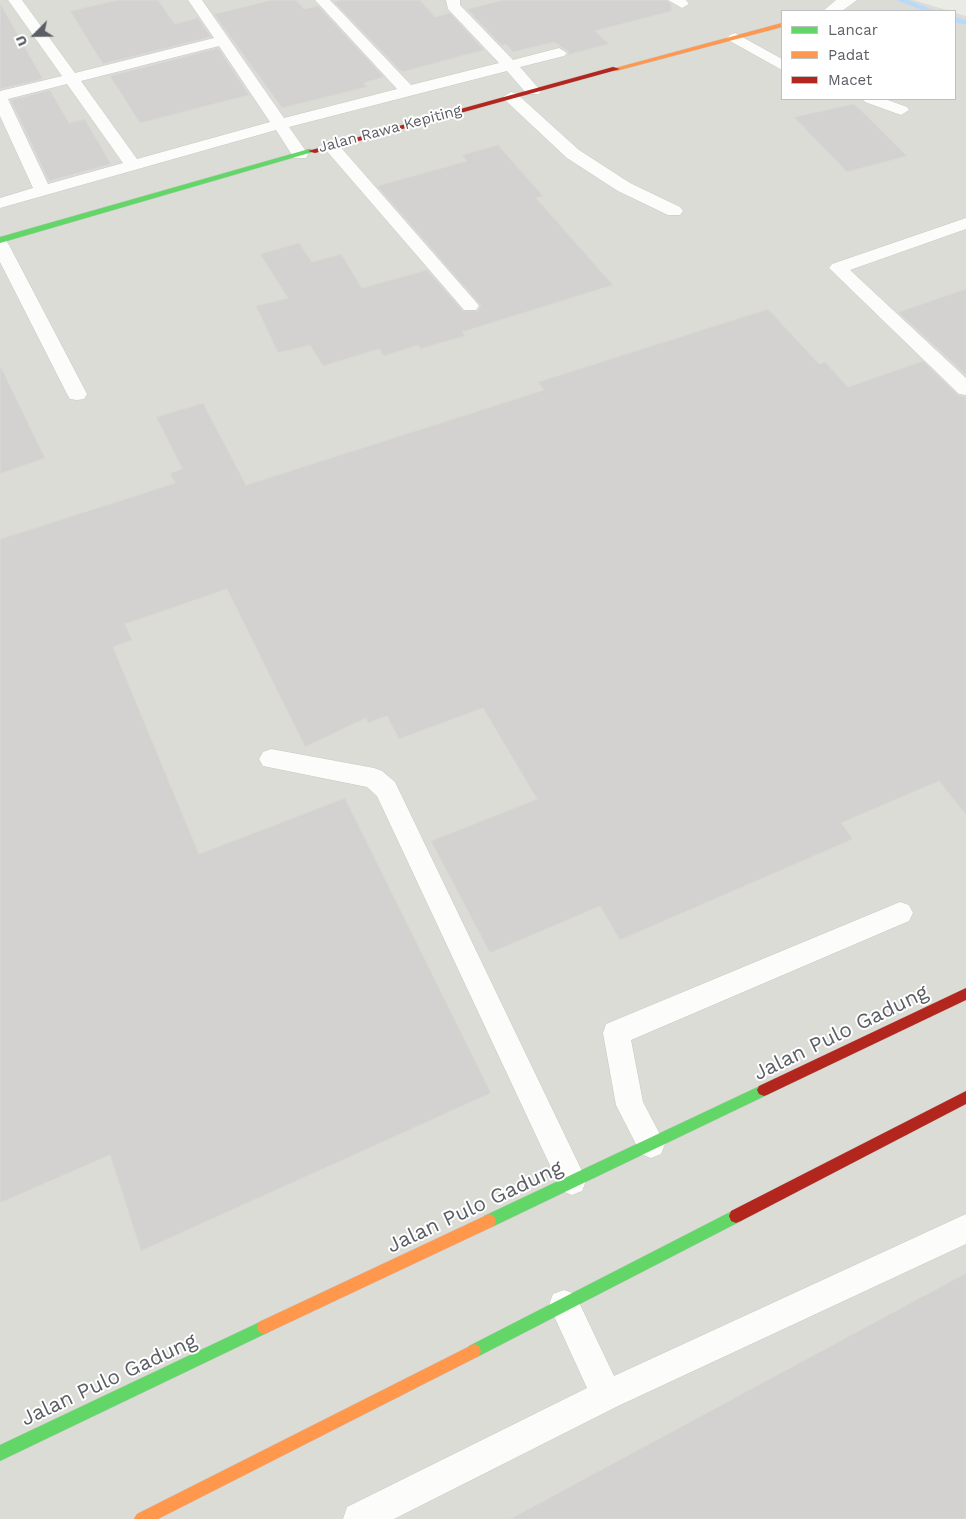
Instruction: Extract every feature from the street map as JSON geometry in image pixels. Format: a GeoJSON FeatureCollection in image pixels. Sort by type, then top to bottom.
{"type":"FeatureCollection","features":[{"type":"Feature","properties":{"kind":"street"},"geometry":{"type":"LineString","coordinates":[[833,10],[848,0]]}},
{"type":"Feature","properties":{"kind":"street","name":"Jalan Rawa Kepiting"},"geometry":{"type":"LineString","coordinates":[[0,240],[300,154],[781,25]]}},
{"type":"Feature","properties":{"kind":"street","name":"Jalan Pulo Gadung"},"geometry":{"type":"LineString","coordinates":[[0,1453],[966,994]]}},
{"type":"Feature","properties":{"kind":"street"},"geometry":{"type":"LineString","coordinates":[[142,1519],[564,1305],[966,1097]]}},
{"type":"Feature","properties":{"kind":"lane"},"geometry":{"type":"LineString","coordinates":[[15,0],[134,166]]}},
{"type":"Feature","properties":{"kind":"lane"},"geometry":{"type":"LineString","coordinates":[[194,0],[300,154]]}},
{"type":"Feature","properties":{"kind":"lane"},"geometry":{"type":"LineString","coordinates":[[322,0],[407,90]]}},
{"type":"Feature","properties":{"kind":"lane"},"geometry":{"type":"LineString","coordinates":[[453,0],[453,6],[533,91]]}},
{"type":"Feature","properties":{"kind":"lane"},"geometry":{"type":"LineString","coordinates":[[735,38],[781,64]]}},
{"type":"Feature","properties":{"kind":"lane"},"geometry":{"type":"LineString","coordinates":[[43,191],[0,97],[70,77],[222,41]]}},
{"type":"Feature","properties":{"kind":"lane"},"geometry":{"type":"LineString","coordinates":[[0,203],[280,124],[407,90],[559,53]]}},
{"type":"Feature","properties":{"kind":"lane"},"geometry":{"type":"LineString","coordinates":[[511,97],[573,154],[624,187],[674,210]]}},
{"type":"Feature","properties":{"kind":"lane"},"geometry":{"type":"LineString","coordinates":[[874,100],[901,110]]}},
{"type":"Feature","properties":{"kind":"lane"},"geometry":{"type":"LineString","coordinates":[[331,146],[470,306]]}},
{"type":"Feature","properties":{"kind":"lane"},"geometry":{"type":"LineString","coordinates":[[966,223],[838,268],[966,389]]}},
{"type":"Feature","properties":{"kind":"lane"},"geometry":{"type":"LineString","coordinates":[[0,245],[77,394]]}},
{"type":"Feature","properties":{"kind":"lane"},"geometry":{"type":"LineString","coordinates":[[271,759],[374,778],[386,789],[572,1181]]}},
{"type":"Feature","properties":{"kind":"lane"},"geometry":{"type":"LineString","coordinates":[[652,1144],[630,1105],[616,1033],[900,913]]}},
{"type":"Feature","properties":{"kind":"lane"},"geometry":{"type":"LineString","coordinates":[[358,1519],[607,1394],[966,1229]]}},
{"type":"Feature","properties":{"kind":"lane"},"geometry":{"type":"LineString","coordinates":[[564,1305],[607,1394]]}},
{"type":"Feature","properties":{"kind":"shaded area"},"geometry":{"type":"Polygon","coordinates":[[[0,0],[913,0],[947,10],[781,10],[781,100],[956,100],[956,13],[966,16],[966,1519],[0,1519],[0,0]]]}},
{"type":"Feature","properties":{"kind":"building"},"geometry":{"type":"Polygon","coordinates":[[[117,0],[158,0],[175,24],[198,18],[211,37],[103,64],[70,11],[117,0]]]}},
{"type":"Feature","properties":{"kind":"building"},"geometry":{"type":"Polygon","coordinates":[[[272,0],[296,0],[304,9],[318,6],[384,77],[364,83],[367,87],[282,108],[214,14],[272,0]]]}},
{"type":"Feature","properties":{"kind":"building"},"geometry":{"type":"Polygon","coordinates":[[[341,0],[420,0],[435,17],[450,13],[484,50],[402,72],[334,2],[341,0]]]}},
{"type":"Feature","properties":{"kind":"building"},"geometry":{"type":"Polygon","coordinates":[[[503,0],[666,0],[671,4],[672,11],[595,31],[609,44],[568,55],[568,51],[554,42],[513,52],[506,44],[502,46],[467,9],[503,0]]]}},
{"type":"Feature","properties":{"kind":"building"},"geometry":{"type":"Polygon","coordinates":[[[0,3],[43,79],[0,89],[0,3]]]}},
{"type":"Feature","properties":{"kind":"building"},"geometry":{"type":"Polygon","coordinates":[[[218,48],[249,95],[140,123],[110,76],[218,48]]]}},
{"type":"Feature","properties":{"kind":"building"},"geometry":{"type":"Polygon","coordinates":[[[50,90],[69,123],[85,119],[111,164],[49,181],[11,100],[50,90]]]}},
{"type":"Feature","properties":{"kind":"building"},"geometry":{"type":"Polygon","coordinates":[[[854,104],[907,156],[847,172],[794,117],[854,104]]]}},
{"type":"Feature","properties":{"kind":"building"},"geometry":{"type":"Polygon","coordinates":[[[498,145],[543,196],[536,198],[613,285],[462,332],[465,336],[420,349],[418,345],[384,356],[379,349],[323,366],[310,345],[278,353],[256,306],[288,298],[260,254],[299,243],[312,262],[341,254],[362,288],[427,270],[463,311],[478,311],[481,306],[477,301],[377,186],[467,161],[462,155],[498,145]]]}},
{"type":"Feature","properties":{"kind":"building"},"geometry":{"type":"Polygon","coordinates":[[[966,289],[966,375],[898,312],[966,289]]]}},
{"type":"Feature","properties":{"kind":"building"},"geometry":{"type":"Polygon","coordinates":[[[768,309],[819,364],[825,362],[848,387],[923,361],[958,395],[966,397],[966,815],[939,781],[841,823],[853,839],[620,940],[600,906],[490,953],[431,841],[537,799],[483,708],[399,739],[387,716],[368,723],[366,718],[305,747],[227,589],[125,624],[132,640],[113,647],[199,854],[345,798],[491,1093],[141,1251],[110,1155],[0,1203],[0,539],[175,483],[170,473],[182,469],[156,417],[203,403],[246,485],[544,390],[538,382],[768,309]]]}},
{"type":"Feature","properties":{"kind":"building"},"geometry":{"type":"Polygon","coordinates":[[[0,365],[45,458],[0,474],[0,365]]]}},
{"type":"Feature","properties":{"kind":"building"},"geometry":{"type":"Polygon","coordinates":[[[966,1273],[966,1519],[510,1519],[966,1273]]]}},
{"type":"Feature","properties":{"kind":"waterway"},"geometry":{"type":"LineString","coordinates":[[900,0],[929,10]]}},
{"type":"Feature","properties":{"kind":"waterway"},"geometry":{"type":"LineString","coordinates":[[956,19],[966,23]]}},
{"type":"Feature","properties":{"kind":"traffic: fast"},"geometry":{"type":"LineString","coordinates":[[0,240],[312,151]]}},
{"type":"Feature","properties":{"kind":"traffic: fast"},"geometry":{"type":"LineString","coordinates":[[489,1221],[764,1090]]}},
{"type":"Feature","properties":{"kind":"traffic: fast"},"geometry":{"type":"LineString","coordinates":[[474,1351],[736,1216]]}},
{"type":"Feature","properties":{"kind":"traffic: fast"},"geometry":{"type":"LineString","coordinates":[[0,1453],[264,1327]]}},
{"type":"Feature","properties":{"kind":"traffic: slow"},"geometry":{"type":"LineString","coordinates":[[616,69],[781,25]]}},
{"type":"Feature","properties":{"kind":"traffic: slow"},"geometry":{"type":"LineString","coordinates":[[264,1327],[489,1221]]}},
{"type":"Feature","properties":{"kind":"traffic: slow"},"geometry":{"type":"LineString","coordinates":[[142,1519],[474,1351]]}},
{"type":"Feature","properties":{"kind":"traffic: jam"},"geometry":{"type":"LineString","coordinates":[[312,151],[616,69]]}},
{"type":"Feature","properties":{"kind":"traffic: jam"},"geometry":{"type":"LineString","coordinates":[[764,1090],[966,994]]}},
{"type":"Feature","properties":{"kind":"traffic: jam"},"geometry":{"type":"LineString","coordinates":[[736,1216],[966,1097]]}}]}
